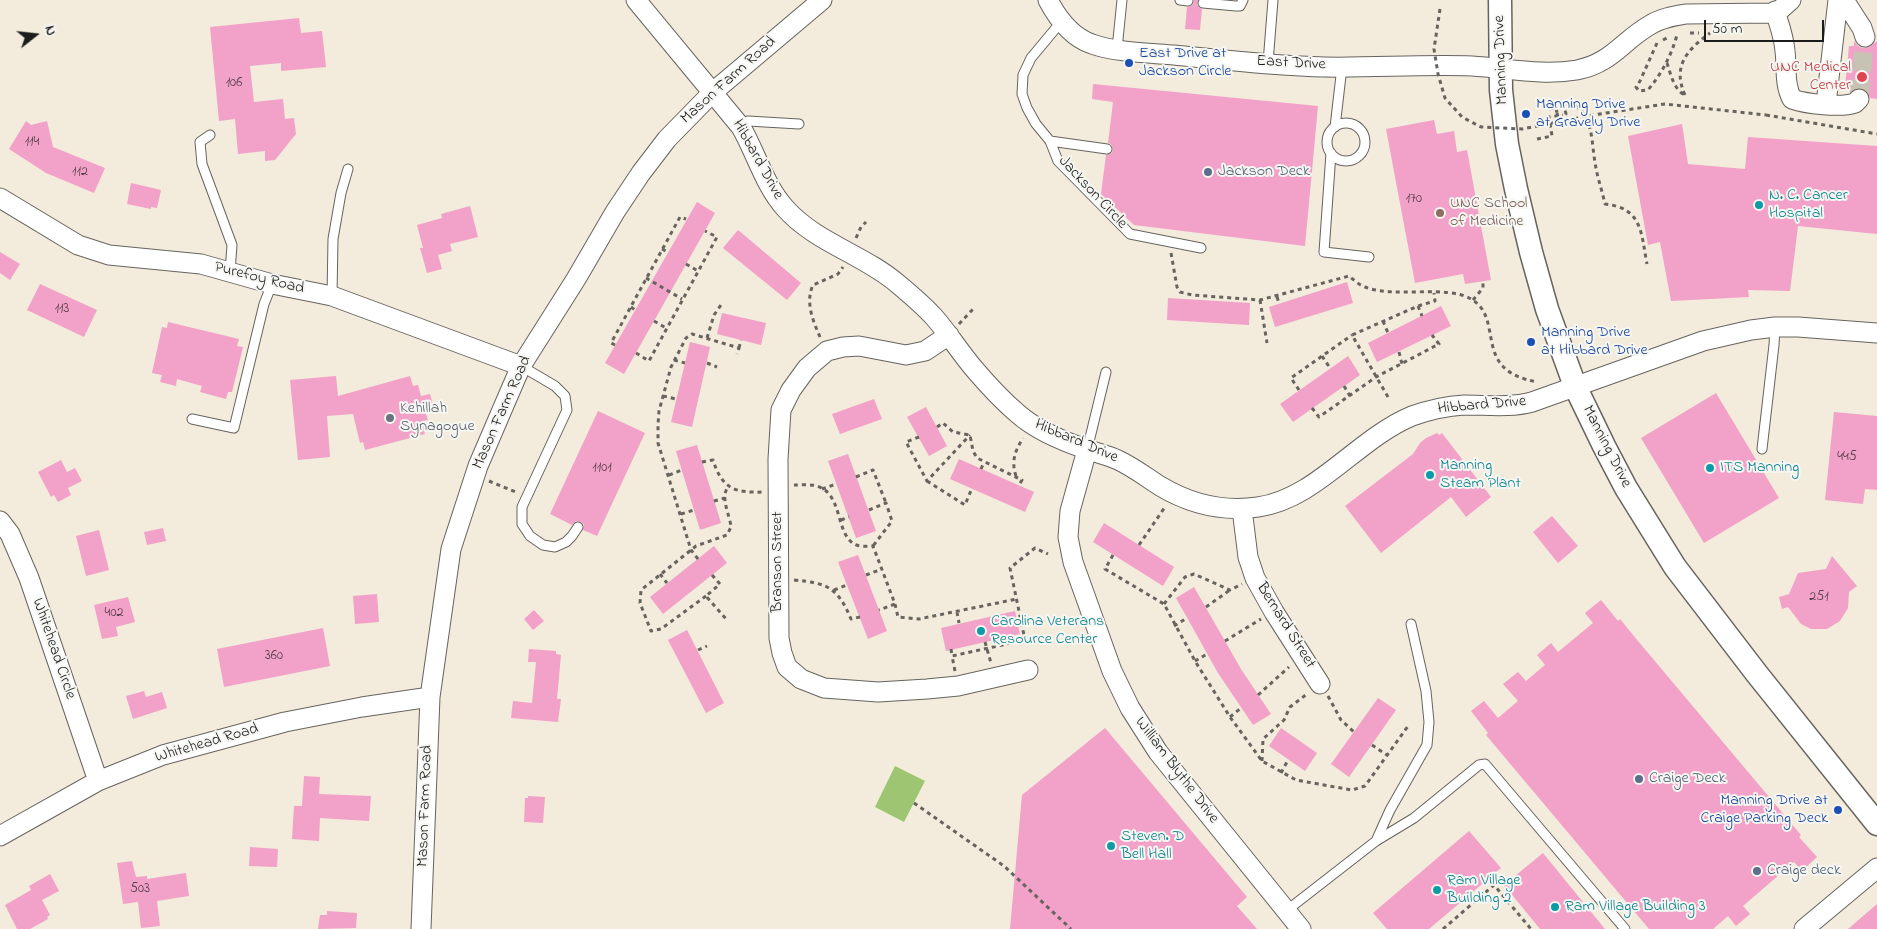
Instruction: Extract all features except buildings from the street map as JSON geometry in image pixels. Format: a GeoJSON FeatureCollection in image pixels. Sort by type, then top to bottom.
{"type":"FeatureCollection","features":[{"type":"Feature","properties":{"kind":"street","name":"Hibbard Drive"},"geometry":{"type":"LineString","coordinates":[[636,0],[741,127],[751,143],[772,190],[782,206],[794,219],[810,231],[881,270],[934,317],[977,372],[1017,413],[1031,423],[1087,450],[1122,462],[1173,493],[1207,506],[1242,509],[1270,505],[1296,494],[1372,438],[1412,417],[1449,406],[1528,404],[1703,341],[1775,326],[1810,327],[1877,334]]}},
{"type":"Feature","properties":{"kind":"street","name":"Mason Farm Road"},"geometry":{"type":"LineString","coordinates":[[421,929],[430,697],[451,549],[478,466],[521,366],[641,173],[667,139],[713,92],[822,0]]}},
{"type":"Feature","properties":{"kind":"street"},"geometry":{"type":"LineString","coordinates":[[1048,0],[1061,22]]}},
{"type":"Feature","properties":{"kind":"street","name":"Manning Drive"},"geometry":{"type":"LineString","coordinates":[[1500,0],[1501,90],[1507,144],[1531,252],[1547,309],[1575,386],[1626,488],[1675,567],[1757,674],[1877,824]]}},
{"type":"Feature","properties":{"kind":"street"},"geometry":{"type":"LineString","coordinates":[[1791,0],[1776,11],[1784,38],[1788,91],[1792,98],[1800,101],[1851,105],[1859,99]]}},
{"type":"Feature","properties":{"kind":"street"},"geometry":{"type":"LineString","coordinates":[[1826,104],[1838,0]]}},
{"type":"Feature","properties":{"kind":"street"},"geometry":{"type":"LineString","coordinates":[[1844,0],[1862,28],[1865,37]]}},
{"type":"Feature","properties":{"kind":"street","name":"East Drive"},"geometry":{"type":"LineString","coordinates":[[1061,22],[1076,37],[1093,45],[1116,49],[1268,64],[1342,67],[1471,66],[1536,72],[1575,70],[1604,61],[1650,25],[1674,16],[1686,14],[1756,14],[1776,11]]}},
{"type":"Feature","properties":{"kind":"street","name":"Purefoy Road"},"geometry":{"type":"LineString","coordinates":[[0,198],[78,245],[109,255],[201,264],[272,284],[332,296],[521,366]]}},
{"type":"Feature","properties":{"kind":"street","name":"Branson Street"},"geometry":{"type":"LineString","coordinates":[[949,335],[925,351],[906,355],[858,346],[843,346],[827,351],[807,368],[790,390],[781,410],[778,459],[779,638],[782,653],[787,667],[801,679],[824,688],[878,692],[958,686],[1028,670]]}},
{"type":"Feature","properties":{"kind":"street","name":"William Blythe Drive"},"geometry":{"type":"LineString","coordinates":[[1087,450],[1070,512],[1068,537],[1073,562],[1112,671],[1134,715],[1158,752],[1300,929]]}},
{"type":"Feature","properties":{"kind":"street","name":"Bernard Street"},"geometry":{"type":"LineString","coordinates":[[1242,509],[1248,556],[1255,578],[1274,612],[1320,684]]}},
{"type":"Feature","properties":{"kind":"street","name":"Whitehead Circle"},"geometry":{"type":"LineString","coordinates":[[0,521],[10,534],[29,578],[98,781]]}},
{"type":"Feature","properties":{"kind":"street","name":"Whitehead Road"},"geometry":{"type":"LineString","coordinates":[[0,836],[98,781],[163,755],[285,722],[362,706],[430,697]]}},
{"type":"Feature","properties":{"kind":"street"},"geometry":{"type":"LineString","coordinates":[[1804,929],[1877,868]]}},
{"type":"Feature","properties":{"kind":"lane"},"geometry":{"type":"LineString","coordinates":[[1116,49],[1122,0]]}},
{"type":"Feature","properties":{"kind":"lane"},"geometry":{"type":"LineString","coordinates":[[1203,3],[1240,6],[1243,0]]}},
{"type":"Feature","properties":{"kind":"lane"},"geometry":{"type":"LineString","coordinates":[[1268,64],[1273,0]]}},
{"type":"Feature","properties":{"kind":"lane","name":"Jackson Circle"},"geometry":{"type":"LineString","coordinates":[[1061,22],[1031,58],[1023,75],[1022,94],[1036,124],[1050,141],[1058,162],[1130,234],[1201,248]]}},
{"type":"Feature","properties":{"kind":"lane"},"geometry":{"type":"LineString","coordinates":[[1335,127],[1342,67]]}},
{"type":"Feature","properties":{"kind":"lane"},"geometry":{"type":"LineString","coordinates":[[748,121],[799,124]]}},
{"type":"Feature","properties":{"kind":"lane"},"geometry":{"type":"LineString","coordinates":[[1340,124],[1352,124],[1363,134],[1365,141],[1363,149],[1360,155],[1354,159],[1342,160],[1334,157],[1331,153],[1328,149],[1327,139],[1335,127],[1340,124]]}},
{"type":"Feature","properties":{"kind":"lane"},"geometry":{"type":"LineString","coordinates":[[210,135],[200,142],[202,164],[232,245],[230,272]]}},
{"type":"Feature","properties":{"kind":"lane","name":"Jackson Circle"},"geometry":{"type":"LineString","coordinates":[[1050,141],[1107,149]]}},
{"type":"Feature","properties":{"kind":"lane"},"geometry":{"type":"LineString","coordinates":[[1331,153],[1324,252],[1369,257]]}},
{"type":"Feature","properties":{"kind":"lane"},"geometry":{"type":"LineString","coordinates":[[332,296],[333,239],[341,193],[348,168]]}},
{"type":"Feature","properties":{"kind":"lane"},"geometry":{"type":"LineString","coordinates":[[192,419],[234,428],[264,304],[272,284]]}},
{"type":"Feature","properties":{"kind":"lane"},"geometry":{"type":"LineString","coordinates":[[1762,449],[1775,326]]}},
{"type":"Feature","properties":{"kind":"lane"},"geometry":{"type":"LineString","coordinates":[[521,366],[555,386],[565,396],[567,410],[522,506],[522,524],[530,536],[543,545],[555,547],[566,542],[578,527]]}},
{"type":"Feature","properties":{"kind":"lane"},"geometry":{"type":"LineString","coordinates":[[1087,450],[1106,372]]}},
{"type":"Feature","properties":{"kind":"lane"},"geometry":{"type":"LineString","coordinates":[[1376,841],[1390,810],[1427,745],[1429,722],[1426,691],[1411,624]]}},
{"type":"Feature","properties":{"kind":"lane"},"geometry":{"type":"LineString","coordinates":[[1286,912],[1376,841],[1414,818],[1479,765],[1485,764],[1625,929]]}},
{"type":"Feature","properties":{"kind":"path"},"geometry":{"type":"LineString","coordinates":[[1440,9],[1434,49],[1438,74],[1445,98],[1462,117],[1481,127],[1522,129],[1559,121],[1665,104],[1766,115],[1877,134]]}},
{"type":"Feature","properties":{"kind":"path"},"geometry":{"type":"LineString","coordinates":[[1690,33],[1699,33]]}},
{"type":"Feature","properties":{"kind":"path"},"geometry":{"type":"LineString","coordinates":[[1667,62],[1674,84],[1679,92],[1685,95],[1681,86],[1682,60],[1690,50],[1710,33]]}},
{"type":"Feature","properties":{"kind":"path"},"geometry":{"type":"LineString","coordinates":[[1657,43],[1636,87],[1639,92],[1648,90],[1660,76],[1677,35]]}},
{"type":"Feature","properties":{"kind":"path"},"geometry":{"type":"LineString","coordinates":[[1663,40],[1669,37]]}},
{"type":"Feature","properties":{"kind":"path"},"geometry":{"type":"LineString","coordinates":[[1537,139],[1552,136],[1549,117],[1552,117],[1558,116],[1566,114],[1563,100],[1546,104],[1547,109],[1556,108],[1557,112],[1559,121]]}},
{"type":"Feature","properties":{"kind":"path"},"geometry":{"type":"LineString","coordinates":[[1544,104],[1562,101],[1582,112],[1589,125],[1595,163],[1605,204],[1623,208],[1630,212],[1637,220],[1647,264]]}},
{"type":"Feature","properties":{"kind":"path"},"geometry":{"type":"LineString","coordinates":[[615,345],[611,343],[680,217],[686,220]]}},
{"type":"Feature","properties":{"kind":"path"},"geometry":{"type":"LineString","coordinates":[[861,226],[866,222]]}},
{"type":"Feature","properties":{"kind":"path"},"geometry":{"type":"LineString","coordinates":[[636,353],[649,361],[717,237],[705,231]]}},
{"type":"Feature","properties":{"kind":"path"},"geometry":{"type":"LineString","coordinates":[[1642,238],[1647,238]]}},
{"type":"Feature","properties":{"kind":"path"},"geometry":{"type":"LineString","coordinates":[[1170,242],[1177,287],[1180,292],[1192,297],[1260,300],[1277,297],[1348,276],[1364,287],[1394,292],[1460,294],[1473,300],[1484,311],[1494,350],[1502,364],[1511,374],[1524,380],[1538,382]]}},
{"type":"Feature","properties":{"kind":"path"},"geometry":{"type":"LineString","coordinates":[[662,249],[668,252]]}},
{"type":"Feature","properties":{"kind":"path"},"geometry":{"type":"LineString","coordinates":[[686,264],[698,271]]}},
{"type":"Feature","properties":{"kind":"path"},"geometry":{"type":"LineString","coordinates":[[827,351],[810,310],[809,294],[813,285],[838,274]]}},
{"type":"Feature","properties":{"kind":"path"},"geometry":{"type":"LineString","coordinates":[[646,278],[683,299]]}},
{"type":"Feature","properties":{"kind":"path"},"geometry":{"type":"LineString","coordinates":[[1473,300],[1483,288],[1483,281]]}},
{"type":"Feature","properties":{"kind":"path"},"geometry":{"type":"LineString","coordinates":[[1308,287],[1310,294]]}},
{"type":"Feature","properties":{"kind":"path"},"geometry":{"type":"LineString","coordinates":[[1300,390],[1291,378],[1352,335],[1418,306],[1435,301],[1434,293]]}},
{"type":"Feature","properties":{"kind":"path"},"geometry":{"type":"LineString","coordinates":[[1277,297],[1279,303]]}},
{"type":"Feature","properties":{"kind":"path"},"geometry":{"type":"LineString","coordinates":[[1260,300],[1267,343]]}},
{"type":"Feature","properties":{"kind":"path"},"geometry":{"type":"LineString","coordinates":[[707,338],[714,315],[721,305]]}},
{"type":"Feature","properties":{"kind":"path"},"geometry":{"type":"LineString","coordinates":[[1418,306],[1422,316]]}},
{"type":"Feature","properties":{"kind":"path"},"geometry":{"type":"LineString","coordinates":[[630,307],[635,310]]}},
{"type":"Feature","properties":{"kind":"path"},"geometry":{"type":"LineString","coordinates":[[962,322],[974,308]]}},
{"type":"Feature","properties":{"kind":"path"},"geometry":{"type":"LineString","coordinates":[[654,321],[666,328]]}},
{"type":"Feature","properties":{"kind":"path"},"geometry":{"type":"LineString","coordinates":[[1383,321],[1388,332]]}},
{"type":"Feature","properties":{"kind":"path"},"geometry":{"type":"LineString","coordinates":[[698,559],[691,550],[658,443],[659,411],[674,360],[686,338],[692,334],[739,348]]}},
{"type":"Feature","properties":{"kind":"path"},"geometry":{"type":"LineString","coordinates":[[1352,335],[1388,397]]}},
{"type":"Feature","properties":{"kind":"path"},"geometry":{"type":"LineString","coordinates":[[1312,408],[1319,417],[1376,377],[1439,344],[1432,335]]}},
{"type":"Feature","properties":{"kind":"path"},"geometry":{"type":"LineString","coordinates":[[737,354],[741,340]]}},
{"type":"Feature","properties":{"kind":"path"},"geometry":{"type":"LineString","coordinates":[[1399,352],[1402,364]]}},
{"type":"Feature","properties":{"kind":"path"},"geometry":{"type":"LineString","coordinates":[[1322,356],[1330,368]]}},
{"type":"Feature","properties":{"kind":"path"},"geometry":{"type":"LineString","coordinates":[[674,360],[685,363]]}},
{"type":"Feature","properties":{"kind":"path"},"geometry":{"type":"LineString","coordinates":[[707,363],[717,368]]}},
{"type":"Feature","properties":{"kind":"path"},"geometry":{"type":"LineString","coordinates":[[1344,386],[1350,396]]}},
{"type":"Feature","properties":{"kind":"path"},"geometry":{"type":"LineString","coordinates":[[663,396],[676,400]]}},
{"type":"Feature","properties":{"kind":"path"},"geometry":{"type":"LineString","coordinates":[[937,427],[943,423],[953,432],[970,435]]}},
{"type":"Feature","properties":{"kind":"path"},"geometry":{"type":"LineString","coordinates":[[1016,477],[1012,465],[1014,456],[1031,423]]}},
{"type":"Feature","properties":{"kind":"path"},"geometry":{"type":"LineString","coordinates":[[970,435],[973,451],[977,458],[1022,480],[1019,486]]}},
{"type":"Feature","properties":{"kind":"path"},"geometry":{"type":"LineString","coordinates":[[927,481],[970,435]]}},
{"type":"Feature","properties":{"kind":"path"},"geometry":{"type":"LineString","coordinates":[[918,437],[906,442],[927,481],[965,505],[972,488]]}},
{"type":"Feature","properties":{"kind":"path"},"geometry":{"type":"LineString","coordinates":[[702,462],[714,460],[721,478],[738,492],[818,486],[829,494],[834,502],[844,532],[855,545],[873,546]]}},
{"type":"Feature","properties":{"kind":"path"},"geometry":{"type":"LineString","coordinates":[[981,469],[984,462]]}},
{"type":"Feature","properties":{"kind":"path"},"geometry":{"type":"LineString","coordinates":[[669,475],[682,470]]}},
{"type":"Feature","properties":{"kind":"path"},"geometry":{"type":"LineString","coordinates":[[856,477],[873,470],[892,521],[873,546]]}},
{"type":"Feature","properties":{"kind":"path"},"geometry":{"type":"LineString","coordinates":[[488,480],[526,497]]}},
{"type":"Feature","properties":{"kind":"path"},"geometry":{"type":"LineString","coordinates":[[821,489],[836,484]]}},
{"type":"Feature","properties":{"kind":"path"},"geometry":{"type":"LineString","coordinates":[[712,575],[720,584],[661,629],[651,631],[640,603],[641,590],[696,546],[727,535],[731,527],[725,489],[729,486]]}},
{"type":"Feature","properties":{"kind":"path"},"geometry":{"type":"LineString","coordinates":[[1139,545],[1173,493]]}},
{"type":"Feature","properties":{"kind":"path"},"geometry":{"type":"LineString","coordinates":[[714,501],[725,498]]}},
{"type":"Feature","properties":{"kind":"path"},"geometry":{"type":"LineString","coordinates":[[869,510],[886,503]]}},
{"type":"Feature","properties":{"kind":"path"},"geometry":{"type":"LineString","coordinates":[[681,514],[694,510]]}},
{"type":"Feature","properties":{"kind":"path"},"geometry":{"type":"LineString","coordinates":[[841,520],[848,517]]}},
{"type":"Feature","properties":{"kind":"path"},"geometry":{"type":"LineString","coordinates":[[873,546],[898,617],[919,619],[1016,599]]}},
{"type":"Feature","properties":{"kind":"path"},"geometry":{"type":"LineString","coordinates":[[952,656],[1025,640],[1010,568],[1035,548],[1048,554]]}},
{"type":"Feature","properties":{"kind":"path"},"geometry":{"type":"LineString","coordinates":[[1114,555],[1105,569],[1164,604],[1174,626],[1230,717],[1262,761],[1281,773],[1296,780],[1352,790],[1365,786],[1408,726]]}},
{"type":"Feature","properties":{"kind":"path"},"geometry":{"type":"LineString","coordinates":[[866,575],[882,569]]}},
{"type":"Feature","properties":{"kind":"path"},"geometry":{"type":"LineString","coordinates":[[660,574],[667,583]]}},
{"type":"Feature","properties":{"kind":"path"},"geometry":{"type":"LineString","coordinates":[[1164,604],[1185,577],[1194,574],[1230,590]]}},
{"type":"Feature","properties":{"kind":"path"},"geometry":{"type":"LineString","coordinates":[[1206,608],[1230,590],[1255,578]]}},
{"type":"Feature","properties":{"kind":"path"},"geometry":{"type":"LineString","coordinates":[[778,579],[812,581],[834,590],[844,602],[851,620],[860,617]]}},
{"type":"Feature","properties":{"kind":"path"},"geometry":{"type":"LineString","coordinates":[[834,590],[847,585]]}},
{"type":"Feature","properties":{"kind":"path"},"geometry":{"type":"LineString","coordinates":[[706,596],[727,620]]}},
{"type":"Feature","properties":{"kind":"path"},"geometry":{"type":"LineString","coordinates":[[879,610],[895,604]]}},
{"type":"Feature","properties":{"kind":"path"},"geometry":{"type":"LineString","coordinates":[[957,612],[959,624]]}},
{"type":"Feature","properties":{"kind":"path"},"geometry":{"type":"LineString","coordinates":[[1225,641],[1274,612]]}},
{"type":"Feature","properties":{"kind":"path"},"geometry":{"type":"LineString","coordinates":[[1174,626],[1187,618]]}},
{"type":"Feature","properties":{"kind":"path"},"geometry":{"type":"LineString","coordinates":[[698,650],[706,646]]}},
{"type":"Feature","properties":{"kind":"path"},"geometry":{"type":"LineString","coordinates":[[951,649],[958,686]]}},
{"type":"Feature","properties":{"kind":"path"},"geometry":{"type":"LineString","coordinates":[[1195,661],[1207,654]]}},
{"type":"Feature","properties":{"kind":"path"},"geometry":{"type":"LineString","coordinates":[[1258,695],[1302,655]]}},
{"type":"Feature","properties":{"kind":"path"},"geometry":{"type":"LineString","coordinates":[[1262,761],[1262,739],[1284,720],[1290,707],[1320,684],[1341,720],[1354,732]]}},
{"type":"Feature","properties":{"kind":"path"},"geometry":{"type":"LineString","coordinates":[[1230,717],[1241,708]]}},
{"type":"Feature","properties":{"kind":"path"},"geometry":{"type":"LineString","coordinates":[[1372,745],[1387,755]]}},
{"type":"Feature","properties":{"kind":"path"},"geometry":{"type":"LineString","coordinates":[[1281,773],[1288,760]]}},
{"type":"Feature","properties":{"kind":"path"},"geometry":{"type":"LineString","coordinates":[[914,803],[1004,866],[1071,929]]}},
{"type":"Feature","properties":{"kind":"path"},"geometry":{"type":"LineString","coordinates":[[1443,929],[1494,885],[1531,929]]}},
{"type":"Feature","properties":{"kind":"green space"},"geometry":{"type":"Polygon","coordinates":[[[895,766],[925,781],[904,822],[875,807],[895,766]]]}},
{"type":"Feature","properties":{"kind":"tunnel"},"geometry":{"type":"LineString","coordinates":[[1859,99],[1865,37]]}},
{"type":"Feature","properties":{"kind":"place","name":"East Drive at Jackson Circle"},"geometry":{"type":"Point","coordinates":[1129,63]}},
{"type":"Feature","properties":{"kind":"place","name":"UNC Medical Center"},"geometry":{"type":"Point","coordinates":[1862,77]}},
{"type":"Feature","properties":{"kind":"place","name":"Manning Drive at Gravely Drive"},"geometry":{"type":"Point","coordinates":[1526,114]}},
{"type":"Feature","properties":{"kind":"place","name":"Jackson Deck"},"geometry":{"type":"Point","coordinates":[1208,172]}},
{"type":"Feature","properties":{"kind":"place","name":"N. C. Cancer Hospital"},"geometry":{"type":"Point","coordinates":[1759,205]}},
{"type":"Feature","properties":{"kind":"place","name":"UNC School of Medicine"},"geometry":{"type":"Point","coordinates":[1440,213]}},
{"type":"Feature","properties":{"kind":"place","name":"Manning Drive at Hibbard Drive"},"geometry":{"type":"Point","coordinates":[1531,342]}},
{"type":"Feature","properties":{"kind":"place","name":"Kehillah Synagogue"},"geometry":{"type":"Point","coordinates":[390,418]}},
{"type":"Feature","properties":{"kind":"place","name":"ITS Manning"},"geometry":{"type":"Point","coordinates":[1710,468]}},
{"type":"Feature","properties":{"kind":"place","name":"Manning Steam Plant"},"geometry":{"type":"Point","coordinates":[1430,475]}},
{"type":"Feature","properties":{"kind":"place","name":"Carolina Veterans Resource Center"},"geometry":{"type":"Point","coordinates":[981,631]}},
{"type":"Feature","properties":{"kind":"place","name":"Craige Deck"},"geometry":{"type":"Point","coordinates":[1639,779]}},
{"type":"Feature","properties":{"kind":"place","name":"Manning Drive at Craige Parking Deck"},"geometry":{"type":"Point","coordinates":[1838,810]}},
{"type":"Feature","properties":{"kind":"place","name":"Steven. D Bell Hall"},"geometry":{"type":"Point","coordinates":[1111,846]}},
{"type":"Feature","properties":{"kind":"place","name":"Craige deck"},"geometry":{"type":"Point","coordinates":[1757,871]}},
{"type":"Feature","properties":{"kind":"place","name":"Ram Village Building 2"},"geometry":{"type":"Point","coordinates":[1437,890]}},
{"type":"Feature","properties":{"kind":"place","name":"Ram Village Building 3"},"geometry":{"type":"Point","coordinates":[1555,907]}}]}
